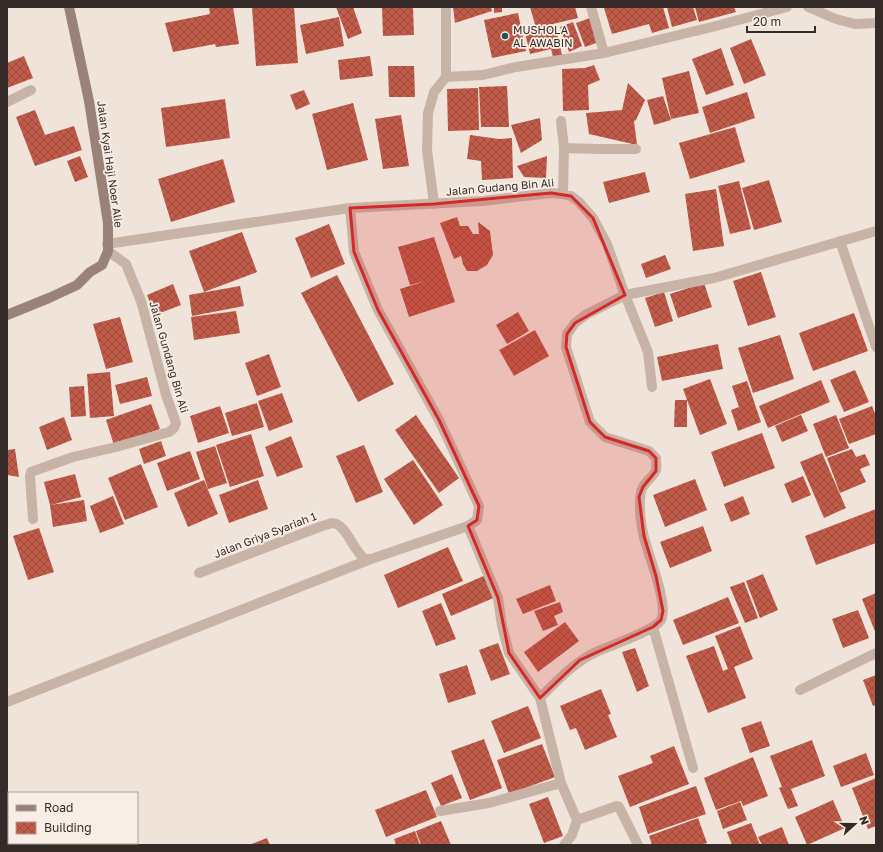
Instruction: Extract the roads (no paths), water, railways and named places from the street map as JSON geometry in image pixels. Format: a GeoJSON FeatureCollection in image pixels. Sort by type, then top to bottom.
{"type":"FeatureCollection","features":[{"type":"Feature","properties":{"kind":"street","name":"Jalan Kyai Haji Noer Alie"},"geometry":{"type":"LineString","coordinates":[[7,314],[49,298],[77,285],[90,272],[102,265],[108,247],[108,223],[90,101],[69,7]]}},
{"type":"Feature","properties":{"kind":"street"},"geometry":{"type":"LineString","coordinates":[[434,204],[427,150],[428,113],[434,92],[446,77],[446,7]]}},
{"type":"Feature","properties":{"kind":"street"},"geometry":{"type":"LineString","coordinates":[[591,7],[604,53]]}},
{"type":"Feature","properties":{"kind":"street"},"geometry":{"type":"LineString","coordinates":[[446,77],[484,75],[516,67],[604,53],[712,27],[750,12],[787,7]]}},
{"type":"Feature","properties":{"kind":"street"},"geometry":{"type":"LineString","coordinates":[[808,7],[836,19],[854,24],[876,23]]}},
{"type":"Feature","properties":{"kind":"street"},"geometry":{"type":"LineString","coordinates":[[7,102],[31,90]]}},
{"type":"Feature","properties":{"kind":"street"},"geometry":{"type":"LineString","coordinates":[[561,121],[564,148],[564,194]]}},
{"type":"Feature","properties":{"kind":"street"},"geometry":{"type":"LineString","coordinates":[[564,148],[598,150],[636,149]]}},
{"type":"Feature","properties":{"kind":"street","name":"Jalan Gudang Bin Ali"},"geometry":{"type":"LineString","coordinates":[[108,247],[350,208],[483,201],[551,193],[564,194],[571,196],[594,218],[607,244],[625,295],[648,352],[652,387]]}},
{"type":"Feature","properties":{"kind":"street"},"geometry":{"type":"LineString","coordinates":[[7,702],[371,559],[468,526],[477,520],[479,506],[439,420],[378,310],[354,252],[350,208]]}},
{"type":"Feature","properties":{"kind":"street"},"geometry":{"type":"LineString","coordinates":[[540,698],[580,660],[653,627],[661,620],[662,611],[656,576],[644,536],[639,497],[642,487],[656,471],[656,458],[649,451],[605,437],[590,422],[566,347],[567,334],[575,323],[587,314],[625,295],[714,278],[876,231]]}},
{"type":"Feature","properties":{"kind":"street"},"geometry":{"type":"LineString","coordinates":[[840,241],[876,347]]}},
{"type":"Feature","properties":{"kind":"street","name":"Jalan Gundang Bin Ali"},"geometry":{"type":"LineString","coordinates":[[33,520],[31,472],[73,457],[169,432],[174,428],[176,422],[166,395],[141,301],[129,270],[126,264],[108,247]]}},
{"type":"Feature","properties":{"kind":"street","name":"Jalan Griya Syariah 1"},"geometry":{"type":"LineString","coordinates":[[199,573],[333,523],[339,525],[345,531],[360,556],[365,559],[371,559]]}},
{"type":"Feature","properties":{"kind":"street"},"geometry":{"type":"LineString","coordinates":[[468,526],[498,598],[502,626],[509,653],[540,698],[561,783],[578,820],[572,835],[564,845]]}},
{"type":"Feature","properties":{"kind":"street"},"geometry":{"type":"LineString","coordinates":[[653,627],[693,768]]}},
{"type":"Feature","properties":{"kind":"street"},"geometry":{"type":"LineString","coordinates":[[800,690],[876,653]]}},
{"type":"Feature","properties":{"kind":"street"},"geometry":{"type":"LineString","coordinates":[[440,811],[489,803],[561,783]]}},
{"type":"Feature","properties":{"kind":"street"},"geometry":{"type":"LineString","coordinates":[[578,820],[617,806],[619,807],[638,845]]}},
{"type":"Feature","properties":{"kind":"place","name":"MUSHOLA AL AWABIN"},"geometry":{"type":"Point","coordinates":[505,36]}}]}
